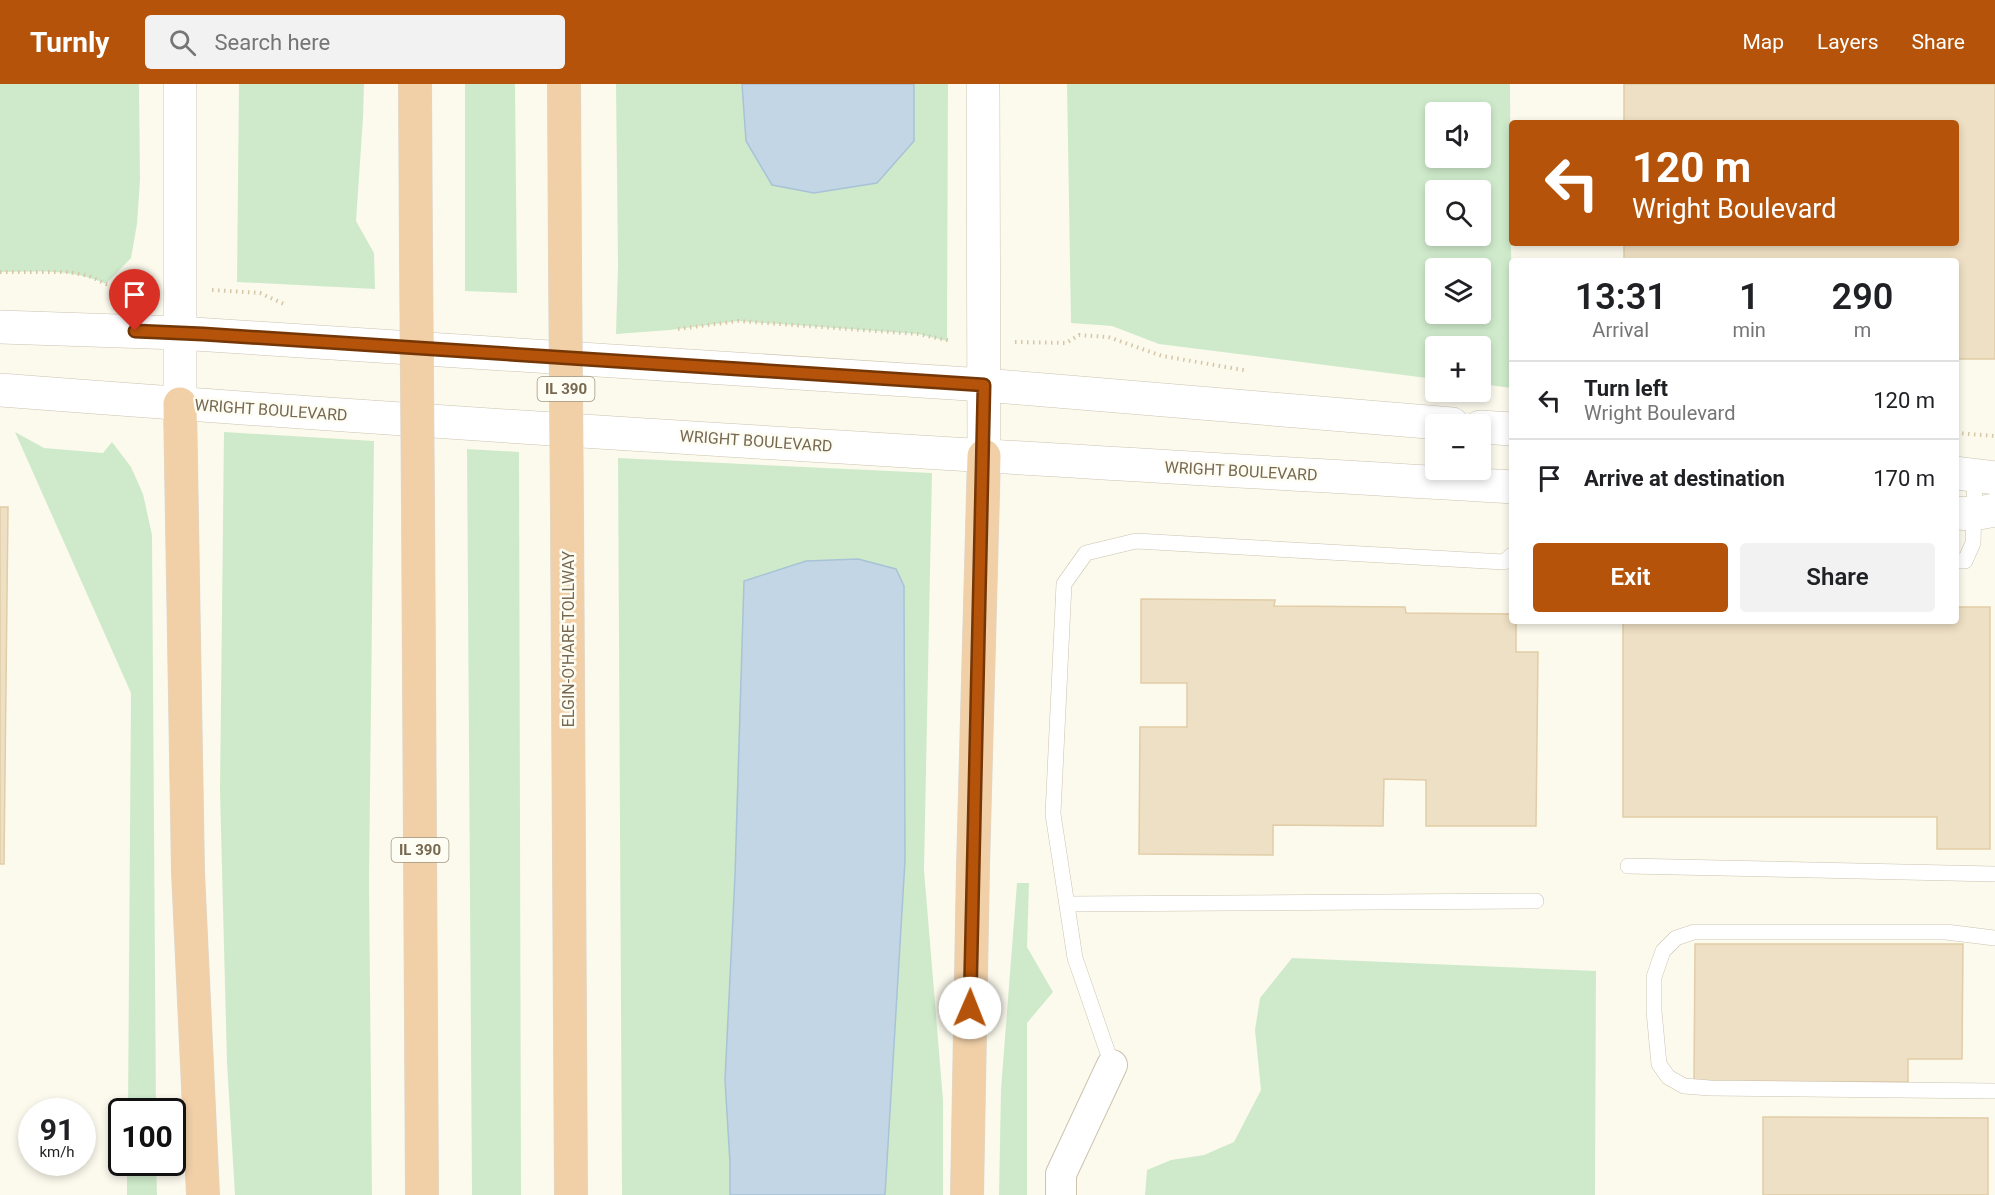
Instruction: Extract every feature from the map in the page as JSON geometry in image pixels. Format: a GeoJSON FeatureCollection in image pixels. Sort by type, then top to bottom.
{"type":"FeatureCollection","features":[{"type":"Feature","properties":{"kind":"highway","name":"IL 390"},"geometry":{"type":"LineString","coordinates":[[416,84],[422,1195]]}},
{"type":"Feature","properties":{"kind":"highway","name":"ELGIN-O'HARE TOLLWAY"},"geometry":{"type":"LineString","coordinates":[[564,84],[571,1195]]}},
{"type":"Feature","properties":{"kind":"highway"},"geometry":{"type":"LineString","coordinates":[[180,404],[188,872],[203,1195]]}},
{"type":"Feature","properties":{"kind":"highway"},"geometry":{"type":"LineString","coordinates":[[967,1195],[984,456]]}},
{"type":"Feature","properties":{"kind":"street"},"geometry":{"type":"LineString","coordinates":[[180,84],[180,404]]}},
{"type":"Feature","properties":{"kind":"street"},"geometry":{"type":"LineString","coordinates":[[983,84],[984,456]]}},
{"type":"Feature","properties":{"kind":"street"},"geometry":{"type":"LineString","coordinates":[[0,327],[179,333],[984,385],[1425,422]]}},
{"type":"Feature","properties":{"kind":"street","name":"WRIGHT BOULEVARD"},"geometry":{"type":"LineString","coordinates":[[0,390],[180,404],[984,456],[1509,487]]}},
{"type":"Feature","properties":{"kind":"street"},"geometry":{"type":"LineString","coordinates":[[1491,428],[1509,429]]}},
{"type":"Feature","properties":{"kind":"street"},"geometry":{"type":"LineString","coordinates":[[1061,1195],[1061,1174],[1112,1065]]}},
{"type":"Feature","properties":{"kind":"lane"},"geometry":{"type":"LineString","coordinates":[[1959,561],[1965,561],[1973,543],[1975,475]]}},
{"type":"Feature","properties":{"kind":"lane"},"geometry":{"type":"LineString","coordinates":[[1112,1065],[1075,958],[1053,814],[1064,584],[1086,553],[1136,541],[1504,562],[1509,558]]}},
{"type":"Feature","properties":{"kind":"lane"},"geometry":{"type":"LineString","coordinates":[[1628,866],[1995,874]]}},
{"type":"Feature","properties":{"kind":"lane"},"geometry":{"type":"LineString","coordinates":[[1067,904],[1536,901]]}},
{"type":"Feature","properties":{"kind":"lane"},"geometry":{"type":"LineString","coordinates":[[1995,938],[1946,933],[1694,932],[1676,938],[1663,951],[1654,977],[1659,1064],[1668,1077],[1684,1086],[1995,1090]]}},
{"type":"Feature","properties":{"kind":"path"},"geometry":{"type":"LineString","coordinates":[[0,272],[68,272],[89,276],[106,284],[260,292],[292,307]]}},
{"type":"Feature","properties":{"kind":"path"},"geometry":{"type":"LineString","coordinates":[[670,330],[738,321],[918,334],[947,341]]}},
{"type":"Feature","properties":{"kind":"path"},"geometry":{"type":"LineString","coordinates":[[1066,343],[1079,335],[1108,337],[1162,356],[1253,372]]}},
{"type":"Feature","properties":{"kind":"path"},"geometry":{"type":"LineString","coordinates":[[1959,433],[1995,436]]}},
{"type":"Feature","properties":{"kind":"green space"},"geometry":{"type":"Polygon","coordinates":[[[0,84],[139,84],[140,180],[137,224],[131,258],[106,284],[67,273],[0,272],[0,84]]]}},
{"type":"Feature","properties":{"kind":"green space"},"geometry":{"type":"Polygon","coordinates":[[[239,84],[364,84],[356,221],[374,253],[375,289],[237,282],[239,84]]]}},
{"type":"Feature","properties":{"kind":"green space"},"geometry":{"type":"Polygon","coordinates":[[[465,84],[515,84],[517,293],[465,291],[465,84]]]}},
{"type":"Feature","properties":{"kind":"green space"},"geometry":{"type":"Polygon","coordinates":[[[616,84],[742,84],[746,141],[914,141],[914,84],[948,84],[947,341],[918,334],[738,321],[616,334],[618,265],[616,84]]]}},
{"type":"Feature","properties":{"kind":"green space"},"geometry":{"type":"Polygon","coordinates":[[[1067,84],[1510,84],[1509,388],[1491,385],[1491,336],[1425,336],[1425,378],[1159,344],[1112,326],[1071,323],[1067,84]]]}},
{"type":"Feature","properties":{"kind":"green space"},"geometry":{"type":"Polygon","coordinates":[[[15,432],[44,448],[103,453],[112,442],[131,467],[143,494],[152,535],[156,1098],[128,1098],[131,693],[15,432]]]}},
{"type":"Feature","properties":{"kind":"green space"},"geometry":{"type":"Polygon","coordinates":[[[224,432],[374,441],[369,881],[372,1195],[235,1195],[227,1063],[220,791],[224,432]]]}},
{"type":"Feature","properties":{"kind":"green space"},"geometry":{"type":"Polygon","coordinates":[[[467,449],[519,452],[521,1195],[472,1195],[467,449]]]}},
{"type":"Feature","properties":{"kind":"green space"},"geometry":{"type":"Polygon","coordinates":[[[618,458],[932,473],[924,870],[943,1100],[943,1195],[885,1195],[905,861],[904,586],[896,569],[857,559],[806,561],[735,875],[725,1080],[730,1195],[622,1195],[618,458]]]}},
{"type":"Feature","properties":{"kind":"green space"},"geometry":{"type":"Polygon","coordinates":[[[1017,883],[1029,883],[1027,947],[1053,992],[1027,1023],[1027,1195],[999,1195],[1001,1089],[1017,883]]]}},
{"type":"Feature","properties":{"kind":"green space"},"geometry":{"type":"Polygon","coordinates":[[[1292,958],[1596,971],[1595,1195],[1145,1195],[1147,1170],[1171,1160],[1204,1155],[1234,1142],[1261,1090],[1255,1030],[1260,998],[1292,958]]]}},
{"type":"Feature","properties":{"kind":"green space"},"geometry":{"type":"Polygon","coordinates":[[[127,1176],[156,1176],[157,1195],[127,1195],[127,1176]]]}},
{"type":"Feature","properties":{"kind":"water"},"geometry":{"type":"Polygon","coordinates":[[[742,84],[914,84],[914,141],[877,183],[814,193],[772,185],[746,141],[742,84]]]}},
{"type":"Feature","properties":{"kind":"water"},"geometry":{"type":"Polygon","coordinates":[[[858,559],[896,569],[904,586],[905,861],[885,1195],[730,1195],[725,1080],[735,875],[744,581],[806,561],[858,559]]]}},
{"type":"Feature","properties":{"kind":"building"},"geometry":{"type":"Polygon","coordinates":[[[1624,84],[1995,84],[1995,359],[1959,359],[1959,258],[1624,258],[1624,246],[1959,246],[1959,120],[1624,120],[1624,84]]]}},
{"type":"Feature","properties":{"kind":"building"},"geometry":{"type":"Polygon","coordinates":[[[0,507],[8,507],[4,864],[0,864],[0,507]]]}},
{"type":"Feature","properties":{"kind":"building"},"geometry":{"type":"Polygon","coordinates":[[[1141,599],[1275,600],[1274,606],[1405,607],[1406,613],[1509,614],[1509,624],[1516,624],[1516,652],[1538,652],[1536,826],[1426,826],[1426,780],[1384,779],[1383,826],[1273,825],[1273,855],[1139,854],[1140,727],[1187,727],[1187,683],[1141,683],[1141,599]]]}},
{"type":"Feature","properties":{"kind":"building"},"geometry":{"type":"Polygon","coordinates":[[[1959,607],[1990,607],[1990,849],[1937,849],[1937,817],[1623,817],[1623,624],[1959,624],[1959,607]]]}},
{"type":"Feature","properties":{"kind":"building"},"geometry":{"type":"Polygon","coordinates":[[[1695,944],[1963,944],[1962,1059],[1908,1059],[1908,1082],[1694,1081],[1695,944]]]}},
{"type":"Feature","properties":{"kind":"building"},"geometry":{"type":"Polygon","coordinates":[[[1763,1117],[1988,1118],[1988,1195],[1763,1195],[1763,1117]]]}},
{"type":"Feature","properties":{"kind":"route"},"geometry":{"type":"LineString","coordinates":[[135,331],[984,385],[970,1008]]}}]}
